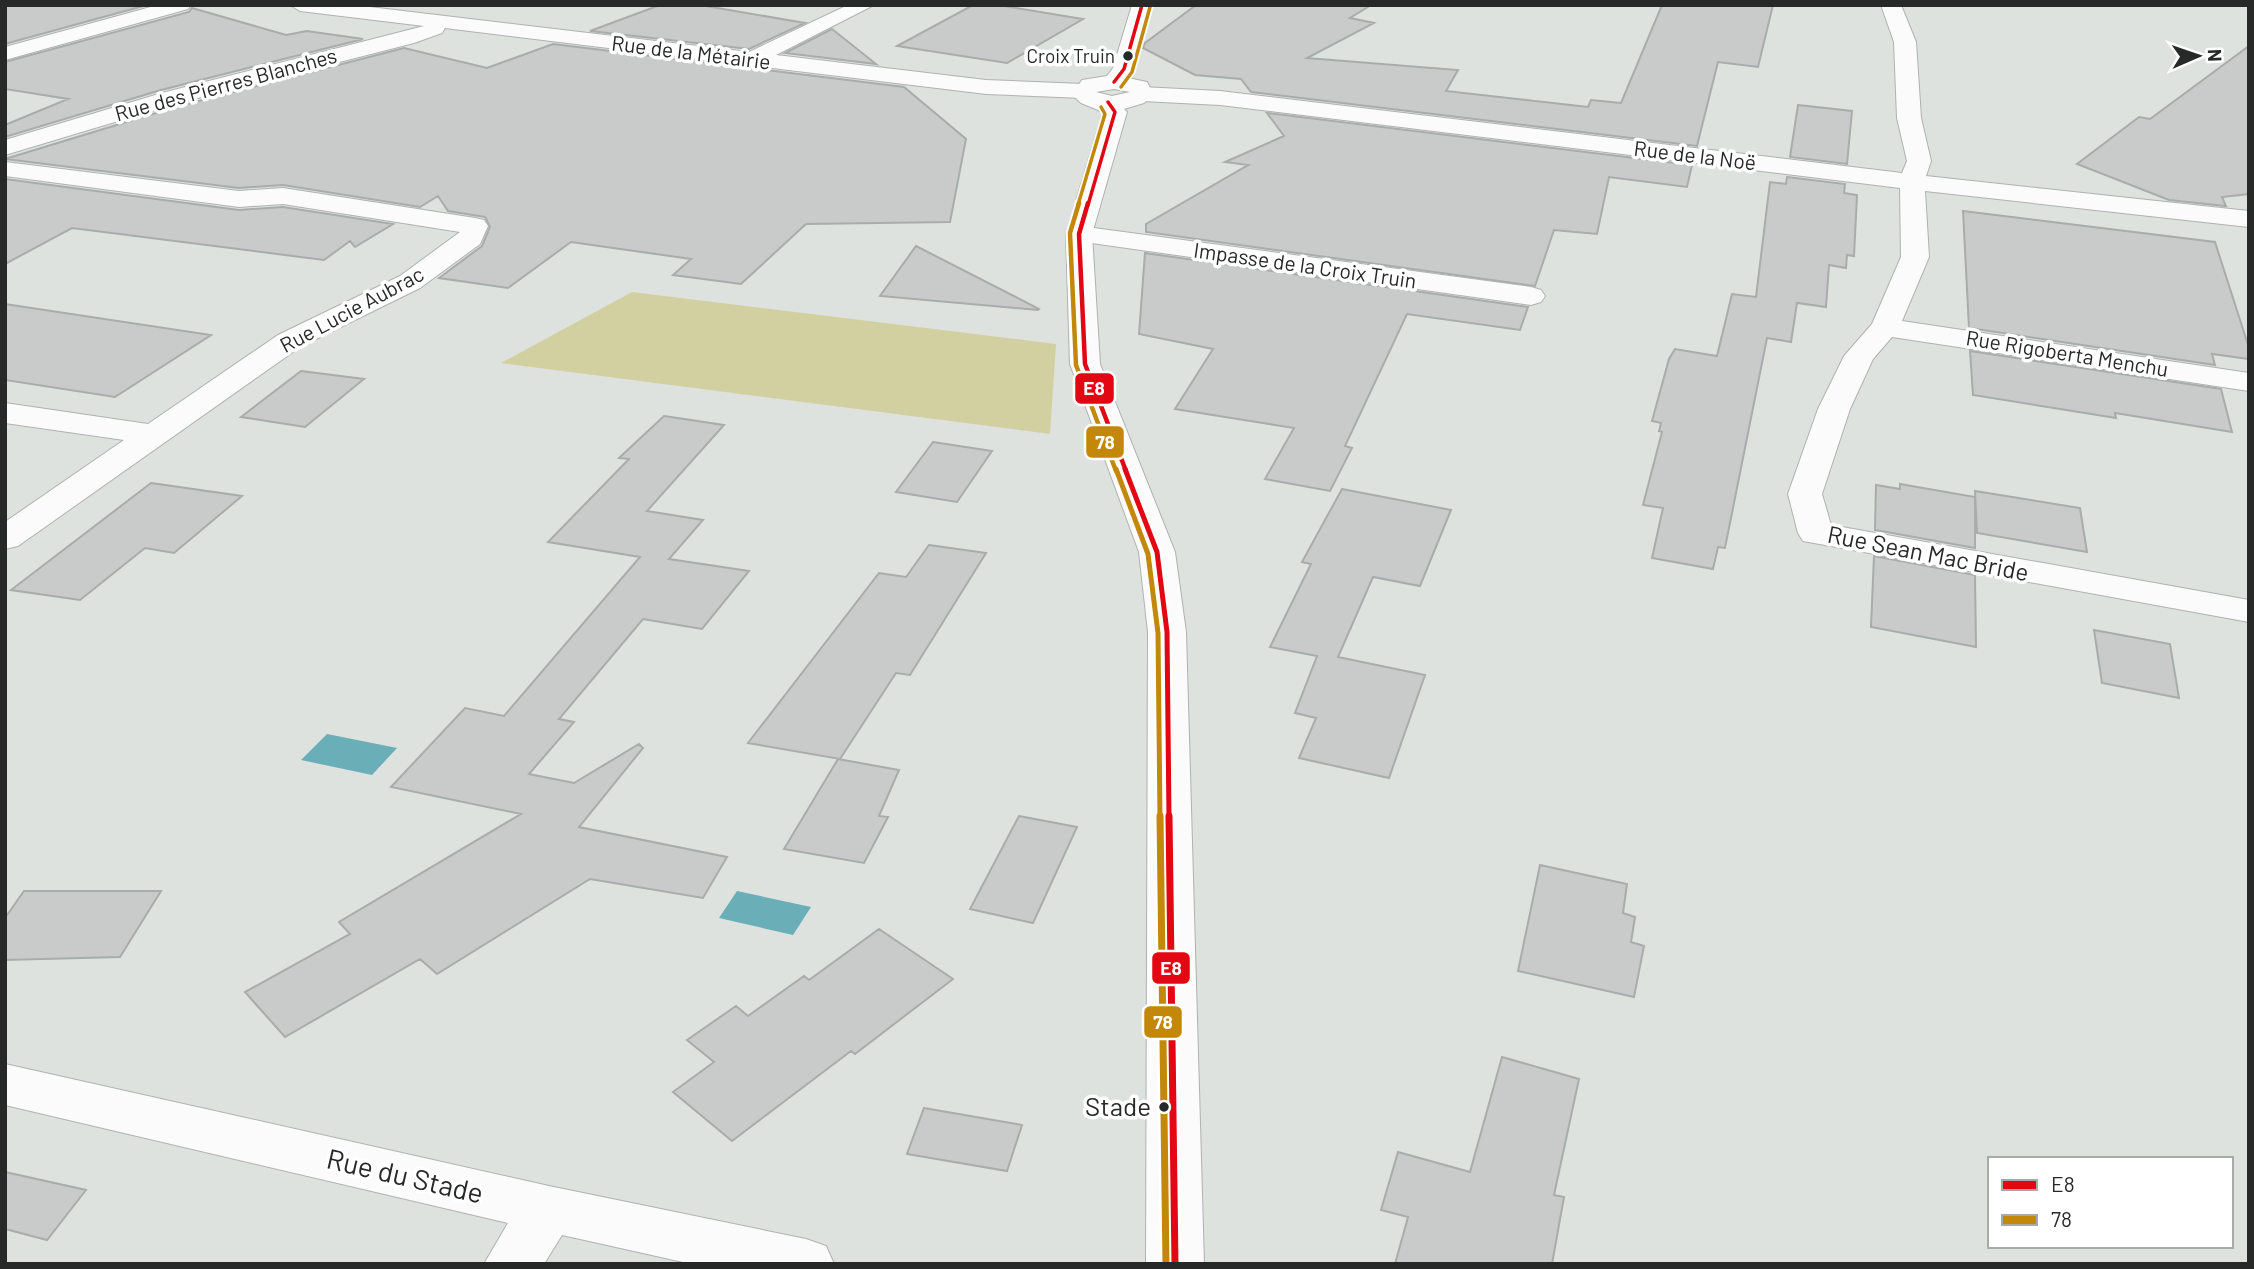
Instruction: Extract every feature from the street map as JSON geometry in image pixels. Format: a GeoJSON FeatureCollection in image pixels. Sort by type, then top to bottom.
{"type":"FeatureCollection","features":[{"type":"Feature","properties":{"kind":"street"},"geometry":{"type":"LineString","coordinates":[[5,54],[181,5]]}},
{"type":"Feature","properties":{"kind":"street","name":"Rue de la Métairie"},"geometry":{"type":"LineString","coordinates":[[300,5],[986,87],[1112,92]]}},
{"type":"Feature","properties":{"kind":"street"},"geometry":{"type":"LineString","coordinates":[[750,60],[864,5]]}},
{"type":"Feature","properties":{"kind":"street"},"geometry":{"type":"LineString","coordinates":[[1142,5],[1124,69],[1112,92],[1115,112],[1079,234],[1085,364],[1157,552],[1167,632],[1175,1264]]}},
{"type":"Feature","properties":{"kind":"street","name":"Rue Sean Mac Bride"},"geometry":{"type":"LineString","coordinates":[[1891,5],[1905,42],[1909,118],[1919,161],[1912,182],[1915,257],[1885,327],[1860,356],[1834,410],[1805,495],[1816,533],[2249,611]]}},
{"type":"Feature","properties":{"kind":"street","name":"Rue des Pierres Blanches"},"geometry":{"type":"LineString","coordinates":[[5,148],[170,97],[407,39],[448,24]]}},
{"type":"Feature","properties":{"kind":"street","name":"Rue de la Noë"},"geometry":{"type":"LineString","coordinates":[[1112,92],[1220,98],[1912,182],[2249,219]]}},
{"type":"Feature","properties":{"kind":"street","name":"Rue Lucie Aubrac"},"geometry":{"type":"LineString","coordinates":[[5,169],[239,199],[283,196],[475,226],[471,238],[410,282],[289,341],[5,538]]}},
{"type":"Feature","properties":{"kind":"street","name":"Impasse de la Croix Truin"},"geometry":{"type":"LineString","coordinates":[[1079,234],[1531,296]]}},
{"type":"Feature","properties":{"kind":"street","name":"Rue Rigoberta Menchu"},"geometry":{"type":"LineString","coordinates":[[1885,327],[2249,382]]}},
{"type":"Feature","properties":{"kind":"street"},"geometry":{"type":"LineString","coordinates":[[5,413],[154,435]]}},
{"type":"Feature","properties":{"kind":"street","name":"Rue du Stade"},"geometry":{"type":"LineString","coordinates":[[5,1084],[548,1209],[806,1264]]}},
{"type":"Feature","properties":{"kind":"street"},"geometry":{"type":"LineString","coordinates":[[512,1264],[548,1209]]}},
{"type":"Feature","properties":{"kind":"shaded area"},"geometry":{"type":"Polygon","coordinates":[[[632,292],[1056,344],[1050,434],[501,363],[632,292]]]}},
{"type":"Feature","properties":{"kind":"water"},"geometry":{"type":"Polygon","coordinates":[[[327,734],[397,748],[372,775],[301,760],[327,734]]]}},
{"type":"Feature","properties":{"kind":"water"},"geometry":{"type":"Polygon","coordinates":[[[737,891],[811,907],[793,935],[719,918],[737,891]]]}},
{"type":"Feature","properties":{"kind":"building"},"geometry":{"type":"Polygon","coordinates":[[[5,5],[147,5],[5,44],[5,5]]]}},
{"type":"Feature","properties":{"kind":"building"},"geometry":{"type":"Polygon","coordinates":[[[660,5],[700,5],[805,23],[749,49],[590,31],[660,5]]]}},
{"type":"Feature","properties":{"kind":"building"},"geometry":{"type":"Polygon","coordinates":[[[973,5],[998,5],[1083,19],[1007,63],[897,46],[973,5]]]}},
{"type":"Feature","properties":{"kind":"building"},"geometry":{"type":"Polygon","coordinates":[[[1196,5],[1371,5],[1350,18],[1374,23],[1307,58],[1458,70],[1446,91],[1588,107],[1591,100],[1621,103],[1662,5],[1773,5],[1758,67],[1718,62],[1697,146],[1251,92],[1241,79],[1195,75],[1143,48],[1145,43],[1196,5]]]}},
{"type":"Feature","properties":{"kind":"building"},"geometry":{"type":"Polygon","coordinates":[[[192,8],[286,35],[307,31],[363,39],[161,90],[5,137],[5,125],[68,99],[5,89],[5,62],[189,12],[192,8]]]}},
{"type":"Feature","properties":{"kind":"building"},"geometry":{"type":"Polygon","coordinates":[[[832,29],[876,64],[785,53],[832,29]]]}},
{"type":"Feature","properties":{"kind":"building"},"geometry":{"type":"Polygon","coordinates":[[[553,44],[904,87],[966,139],[950,222],[806,224],[741,284],[673,275],[691,259],[571,242],[508,288],[439,278],[482,246],[490,227],[485,217],[448,211],[438,196],[420,207],[283,185],[239,188],[5,159],[179,106],[404,48],[487,68],[553,44]]]}},
{"type":"Feature","properties":{"kind":"building"},"geometry":{"type":"Polygon","coordinates":[[[2249,46],[2249,194],[2222,197],[2226,206],[2169,200],[2077,164],[2139,117],[2150,119],[2249,46]]]}},
{"type":"Feature","properties":{"kind":"building"},"geometry":{"type":"Polygon","coordinates":[[[1798,105],[1852,111],[1847,164],[1790,157],[1798,105]]]}},
{"type":"Feature","properties":{"kind":"building"},"geometry":{"type":"Polygon","coordinates":[[[1267,113],[1692,165],[1687,187],[1609,177],[1597,234],[1554,230],[1535,286],[1146,232],[1146,224],[1248,165],[1225,162],[1284,136],[1267,113]]]}},
{"type":"Feature","properties":{"kind":"building"},"geometry":{"type":"Polygon","coordinates":[[[1787,177],[1845,184],[1844,193],[1857,195],[1854,256],[1847,255],[1846,268],[1829,265],[1826,307],[1797,303],[1791,342],[1767,338],[1725,548],[1718,547],[1713,569],[1652,558],[1663,508],[1643,505],[1662,432],[1659,431],[1661,423],[1652,421],[1669,359],[1675,349],[1717,356],[1732,294],[1756,297],[1770,182],[1786,184],[1787,177]]]}},
{"type":"Feature","properties":{"kind":"building"},"geometry":{"type":"Polygon","coordinates":[[[5,179],[239,210],[283,207],[393,224],[355,247],[350,241],[324,260],[72,228],[5,264],[5,179]]]}},
{"type":"Feature","properties":{"kind":"building"},"geometry":{"type":"Polygon","coordinates":[[[1963,211],[2215,242],[2249,348],[2249,359],[2212,354],[2215,365],[1969,328],[1963,211]]]}},
{"type":"Feature","properties":{"kind":"building"},"geometry":{"type":"Polygon","coordinates":[[[916,246],[1039,309],[880,296],[916,246]]]}},
{"type":"Feature","properties":{"kind":"building"},"geometry":{"type":"Polygon","coordinates":[[[1145,253],[1528,307],[1520,330],[1407,314],[1345,446],[1352,448],[1330,491],[1265,479],[1294,428],[1175,409],[1213,349],[1139,334],[1145,253]]]}},
{"type":"Feature","properties":{"kind":"building"},"geometry":{"type":"Polygon","coordinates":[[[5,304],[211,335],[115,397],[5,380],[5,304]]]}},
{"type":"Feature","properties":{"kind":"building"},"geometry":{"type":"Polygon","coordinates":[[[1970,351],[2221,389],[2232,432],[2115,413],[2116,418],[1973,395],[1970,351]]]}},
{"type":"Feature","properties":{"kind":"building"},"geometry":{"type":"Polygon","coordinates":[[[301,371],[364,379],[305,427],[241,417],[301,371]]]}},
{"type":"Feature","properties":{"kind":"building"},"geometry":{"type":"Polygon","coordinates":[[[664,416],[724,425],[647,511],[703,520],[669,559],[749,571],[702,629],[643,619],[559,719],[574,722],[529,774],[574,783],[639,744],[643,748],[579,827],[727,857],[703,898],[590,879],[437,974],[420,959],[285,1037],[245,992],[350,934],[339,922],[521,814],[391,787],[465,708],[504,716],[640,557],[548,542],[629,459],[619,458],[664,416]]]}},
{"type":"Feature","properties":{"kind":"building"},"geometry":{"type":"Polygon","coordinates":[[[933,442],[992,451],[957,502],[896,492],[933,442]]]}},
{"type":"Feature","properties":{"kind":"building"},"geometry":{"type":"Polygon","coordinates":[[[151,483],[242,496],[174,553],[145,548],[80,600],[11,590],[151,483]]]}},
{"type":"Feature","properties":{"kind":"building"},"geometry":{"type":"Polygon","coordinates":[[[1900,484],[1975,497],[1975,548],[1875,530],[1876,485],[1900,489],[1900,484]]]}},
{"type":"Feature","properties":{"kind":"building"},"geometry":{"type":"Polygon","coordinates":[[[1342,489],[1451,510],[1420,586],[1373,577],[1338,657],[1425,675],[1389,778],[1299,758],[1316,718],[1295,713],[1317,656],[1270,647],[1311,564],[1302,562],[1342,489]]]}},
{"type":"Feature","properties":{"kind":"building"},"geometry":{"type":"Polygon","coordinates":[[[1975,491],[2080,508],[2087,552],[1977,533],[1975,491]]]}},
{"type":"Feature","properties":{"kind":"building"},"geometry":{"type":"Polygon","coordinates":[[[929,545],[986,553],[910,675],[896,673],[840,759],[748,743],[879,573],[906,577],[929,545]]]}},
{"type":"Feature","properties":{"kind":"building"},"geometry":{"type":"Polygon","coordinates":[[[1874,556],[1975,575],[1976,647],[1871,627],[1874,556]]]}},
{"type":"Feature","properties":{"kind":"building"},"geometry":{"type":"Polygon","coordinates":[[[2094,630],[2170,644],[2179,698],[2102,683],[2094,630]]]}},
{"type":"Feature","properties":{"kind":"building"},"geometry":{"type":"Polygon","coordinates":[[[838,759],[899,770],[879,816],[888,817],[864,863],[784,849],[838,759]]]}},
{"type":"Feature","properties":{"kind":"building"},"geometry":{"type":"Polygon","coordinates":[[[1019,816],[1077,827],[1033,923],[970,909],[1019,816]]]}},
{"type":"Feature","properties":{"kind":"building"},"geometry":{"type":"Polygon","coordinates":[[[1540,865],[1627,884],[1623,913],[1635,917],[1631,942],[1644,946],[1634,997],[1518,971],[1540,865]]]}},
{"type":"Feature","properties":{"kind":"building"},"geometry":{"type":"Polygon","coordinates":[[[24,891],[161,891],[120,957],[5,960],[5,918],[24,891]]]}},
{"type":"Feature","properties":{"kind":"building"},"geometry":{"type":"Polygon","coordinates":[[[879,929],[953,979],[855,1054],[851,1051],[732,1141],[673,1092],[714,1062],[687,1040],[736,1006],[748,1016],[804,976],[809,980],[879,929]]]}},
{"type":"Feature","properties":{"kind":"building"},"geometry":{"type":"Polygon","coordinates":[[[1502,1057],[1579,1079],[1554,1195],[1564,1197],[1552,1264],[1395,1264],[1408,1217],[1381,1210],[1398,1152],[1470,1172],[1502,1057]]]}},
{"type":"Feature","properties":{"kind":"building"},"geometry":{"type":"Polygon","coordinates":[[[924,1108],[1022,1125],[1007,1171],[907,1154],[924,1108]]]}},
{"type":"Feature","properties":{"kind":"building"},"geometry":{"type":"Polygon","coordinates":[[[5,1172],[86,1190],[47,1240],[5,1229],[5,1172]]]}},
{"type":"Feature","properties":{"kind":"transit line","name":"E8"},"geometry":{"type":"LineString","coordinates":[[1114,82],[1124,69],[1142,5]]}},
{"type":"Feature","properties":{"kind":"transit line","name":"78"},"geometry":{"type":"LineString","coordinates":[[1121,87],[1132,72],[1150,7]]}},
{"type":"Feature","properties":{"kind":"transit line","name":"E8"},"geometry":{"type":"LineString","coordinates":[[1108,102],[1115,112],[1079,234],[1085,364],[1157,552],[1167,632],[1175,1264]]}},
{"type":"Feature","properties":{"kind":"transit line","name":"78"},"geometry":{"type":"LineString","coordinates":[[1101,107],[1105,114],[1070,233],[1076,365],[1148,554],[1158,633],[1166,1264]]}},
{"type":"Feature","properties":{"kind":"place","name":"Croix Truin"},"geometry":{"type":"Point","coordinates":[1128,56]}},
{"type":"Feature","properties":{"kind":"place","name":"Stade"},"geometry":{"type":"Point","coordinates":[1164,1107]}}]}
